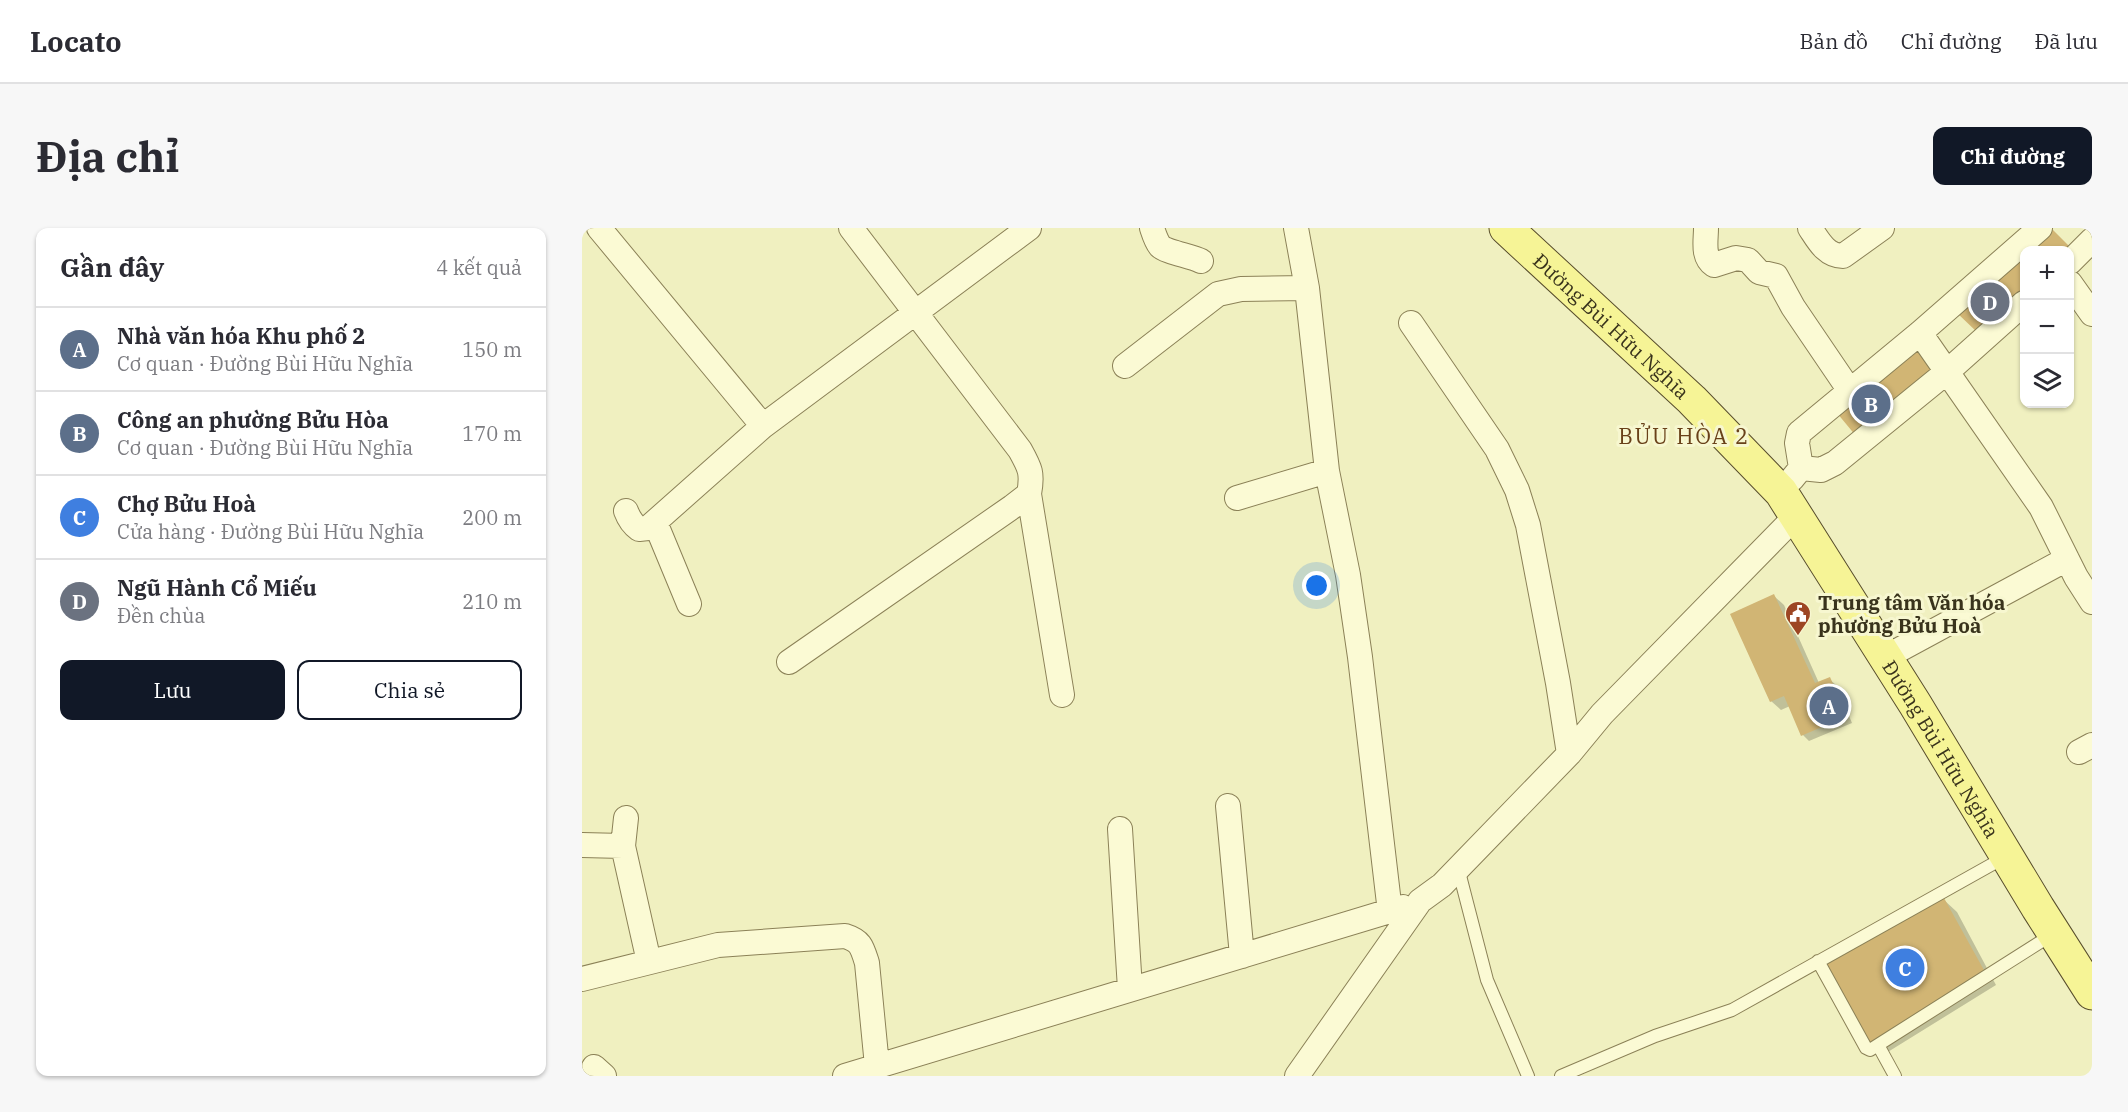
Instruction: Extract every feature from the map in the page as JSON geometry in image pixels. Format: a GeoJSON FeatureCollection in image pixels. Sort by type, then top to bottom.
{"type":"FeatureCollection","features":[{"type":"Feature","properties":{"kind":"main road","name":"Đường Bùi Hữu Nghĩa"},"geometry":{"type":"LineString","coordinates":[[1506,228],[1692,400],[1788,504],[1915,704],[2092,993]]}},
{"type":"Feature","properties":{"kind":"street"},"geometry":{"type":"LineString","coordinates":[[599,228],[763,426]]}},
{"type":"Feature","properties":{"kind":"street"},"geometry":{"type":"LineString","coordinates":[[851,228],[1020,450],[1031,468],[1032,479],[1029,494],[1062,696]]}},
{"type":"Feature","properties":{"kind":"street"},"geometry":{"type":"LineString","coordinates":[[626,511],[630,522],[639,529],[648,528],[763,426],[1029,228]]}},
{"type":"Feature","properties":{"kind":"street"},"geometry":{"type":"LineString","coordinates":[[1152,228],[1158,244],[1165,249],[1192,256],[1201,261]]}},
{"type":"Feature","properties":{"kind":"street"},"geometry":{"type":"LineString","coordinates":[[1296,228],[1307,288],[1327,471],[1348,575],[1390,912]]}},
{"type":"Feature","properties":{"kind":"street"},"geometry":{"type":"LineString","coordinates":[[1706,228],[1706,255],[1714,266],[1736,258],[1748,260],[1758,273],[1776,276],[1793,307],[1851,391]]}},
{"type":"Feature","properties":{"kind":"street"},"geometry":{"type":"LineString","coordinates":[[1810,228],[1824,249],[1837,256],[1843,256],[1882,228]]}},
{"type":"Feature","properties":{"kind":"street"},"geometry":{"type":"LineString","coordinates":[[845,1076],[874,1070],[1420,901],[1442,885],[1569,754],[1788,504],[1801,468],[1797,442],[1799,433],[1920,333],[2040,228]]}},
{"type":"Feature","properties":{"kind":"street"},"geometry":{"type":"LineString","coordinates":[[2074,258],[2092,240]]}},
{"type":"Feature","properties":{"kind":"street"},"geometry":{"type":"LineString","coordinates":[[1125,366],[1218,294],[1241,288],[1307,288]]}},
{"type":"Feature","properties":{"kind":"street"},"geometry":{"type":"LineString","coordinates":[[2074,289],[2092,314]]}},
{"type":"Feature","properties":{"kind":"street"},"geometry":{"type":"LineString","coordinates":[[1801,468],[1821,470],[1835,463],[1948,371],[2020,307]]}},
{"type":"Feature","properties":{"kind":"street"},"geometry":{"type":"LineString","coordinates":[[1411,322],[1497,449],[1517,490],[1528,525],[1569,754]]}},
{"type":"Feature","properties":{"kind":"street"},"geometry":{"type":"LineString","coordinates":[[1920,333],[2041,507],[2079,568],[2092,602]]}},
{"type":"Feature","properties":{"kind":"street"},"geometry":{"type":"LineString","coordinates":[[1237,498],[1327,471]]}},
{"type":"Feature","properties":{"kind":"street"},"geometry":{"type":"LineString","coordinates":[[789,662],[1029,494]]}},
{"type":"Feature","properties":{"kind":"street"},"geometry":{"type":"LineString","coordinates":[[655,522],[689,604]]}},
{"type":"Feature","properties":{"kind":"street"},"geometry":{"type":"LineString","coordinates":[[1884,658],[2079,568]]}},
{"type":"Feature","properties":{"kind":"street"},"geometry":{"type":"LineString","coordinates":[[1228,806],[1242,956]]}},
{"type":"Feature","properties":{"kind":"street"},"geometry":{"type":"LineString","coordinates":[[626,818],[623,846],[649,962]]}},
{"type":"Feature","properties":{"kind":"street"},"geometry":{"type":"LineString","coordinates":[[1119,829],[1130,989]]}},
{"type":"Feature","properties":{"kind":"street"},"geometry":{"type":"LineString","coordinates":[[582,845],[623,846]]}},
{"type":"Feature","properties":{"kind":"street"},"geometry":{"type":"LineString","coordinates":[[1297,1076],[1420,901]]}},
{"type":"Feature","properties":{"kind":"street"},"geometry":{"type":"LineString","coordinates":[[582,979],[718,945],[830,936],[856,939],[863,948],[867,963],[874,1070]]}},
{"type":"Feature","properties":{"kind":"lane"},"geometry":{"type":"LineString","coordinates":[[1561,1076],[1655,1036],[1732,1010],[2008,856]]}},
{"type":"Feature","properties":{"kind":"lane"},"geometry":{"type":"LineString","coordinates":[[1458,868],[1486,980],[1528,1076]]}},
{"type":"Feature","properties":{"kind":"lane"},"geometry":{"type":"LineString","coordinates":[[1818,961],[1866,1048],[1870,1050],[2054,933]]}},
{"type":"Feature","properties":{"kind":"lane"},"geometry":{"type":"LineString","coordinates":[[1878,1045],[1895,1076]]}},
{"type":"Feature","properties":{"kind":"building"},"geometry":{"type":"Polygon","coordinates":[[[2051,228],[2069,246],[2031,246],[2051,228]]]}},
{"type":"Feature","properties":{"kind":"building"},"geometry":{"type":"Polygon","coordinates":[[[2020,256],[2020,295],[1978,333],[1956,312],[2020,256]]]}},
{"type":"Feature","properties":{"kind":"building"},"geometry":{"type":"Polygon","coordinates":[[[1919,345],[1937,369],[1856,436],[1837,413],[1919,345]]]}},
{"type":"Feature","properties":{"kind":"building"},"geometry":{"type":"Polygon","coordinates":[[[1774,594],[1815,683],[1830,677],[1847,716],[1801,736],[1784,696],[1770,702],[1730,614],[1774,594]]]}},
{"type":"Feature","properties":{"kind":"building"},"geometry":{"type":"Polygon","coordinates":[[[1944,898],[1985,972],[1869,1043],[1825,963],[1944,898]]]}},
{"type":"Feature","properties":{"kind":"place","name":"Ngũ Hành Cổ Miếu"},"geometry":{"type":"Point","coordinates":[1990,302]}},
{"type":"Feature","properties":{"kind":"place","name":"Công an phường Bửu Hòa"},"geometry":{"type":"Point","coordinates":[1871,404]}},
{"type":"Feature","properties":{"kind":"place","name":"Trung tâm Văn hóa phường Bửu Hoà"},"geometry":{"type":"Point","coordinates":[1798,637]}},
{"type":"Feature","properties":{"kind":"place","name":"Nhà văn hóa Khu phố 2"},"geometry":{"type":"Point","coordinates":[1829,706]}},
{"type":"Feature","properties":{"kind":"place","name":"Chợ Bửu Hoà"},"geometry":{"type":"Point","coordinates":[1905,968]}},
{"type":"Feature","properties":{"kind":"district","name":"BỬU HÒA 2"},"geometry":{"type":"Point","coordinates":[1684,435]}}]}
